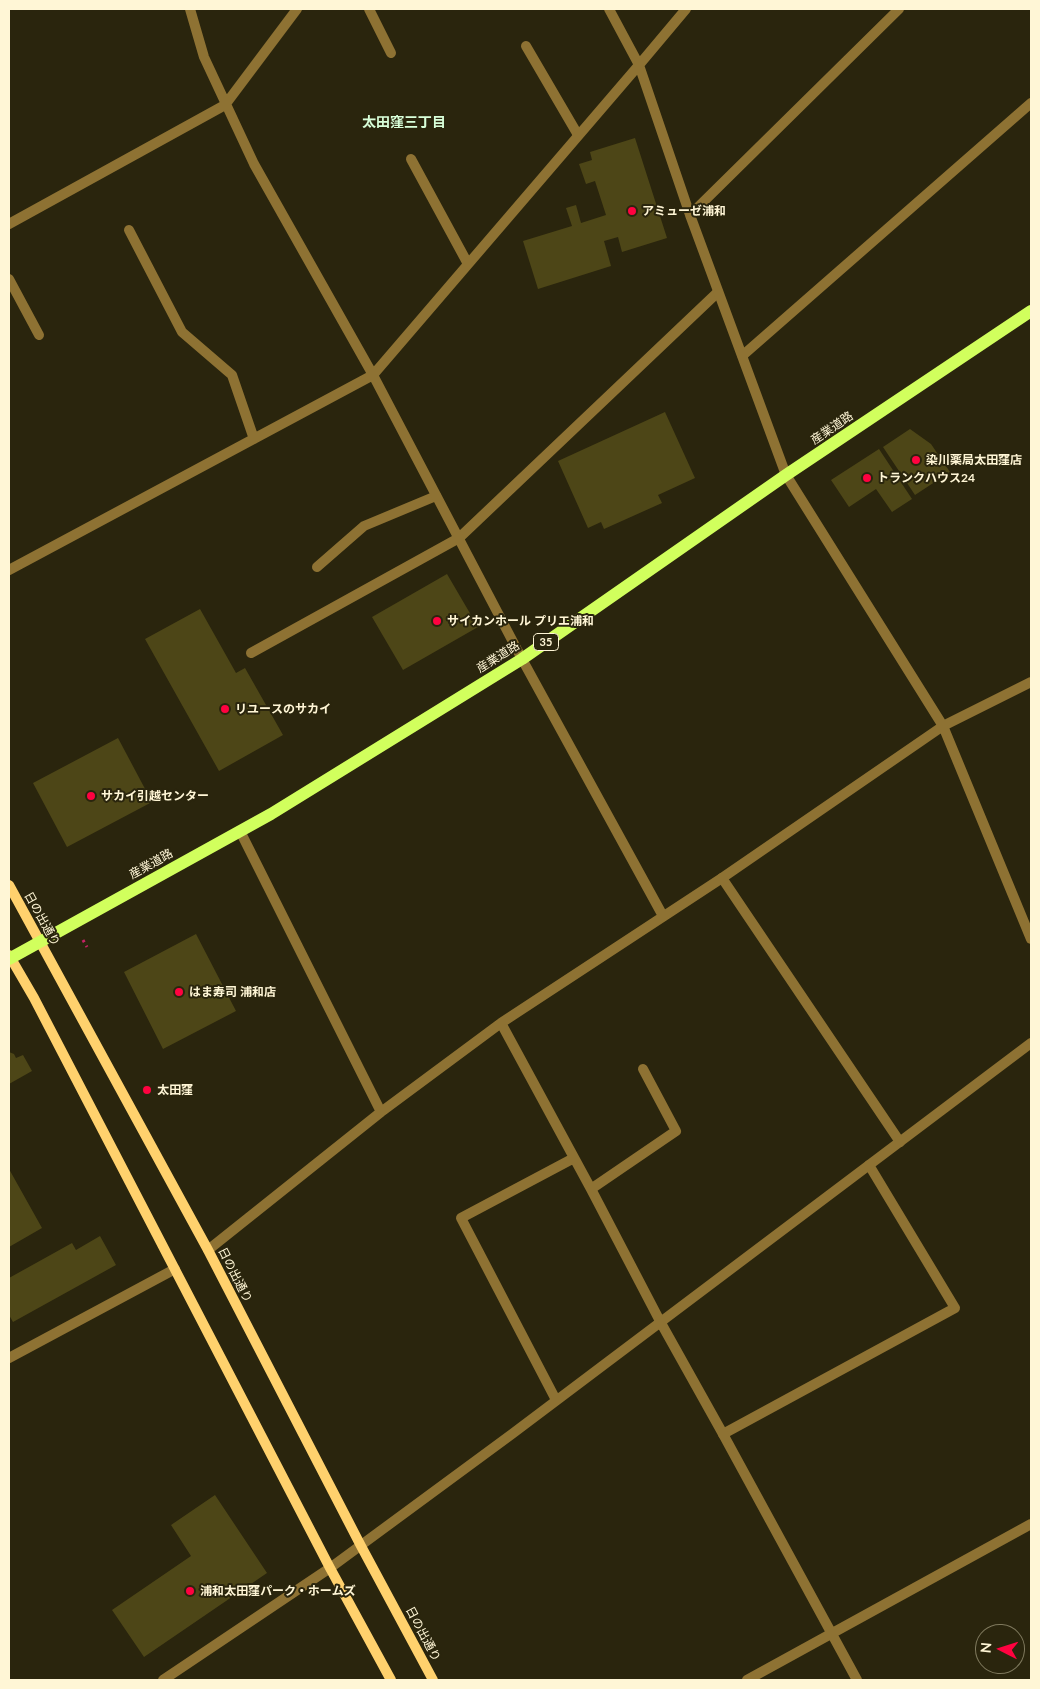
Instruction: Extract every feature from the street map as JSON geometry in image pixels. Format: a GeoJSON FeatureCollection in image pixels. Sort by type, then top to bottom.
{"type":"FeatureCollection","features":[{"type":"Feature","properties":{"kind":"main road","name":"産業道路"},"geometry":{"type":"LineString","coordinates":[[9,957],[271,814],[522,659],[786,475],[1031,311]]}},
{"type":"Feature","properties":{"kind":"street"},"geometry":{"type":"LineString","coordinates":[[190,9],[204,57],[254,164],[373,375],[522,659],[663,916]]}},
{"type":"Feature","properties":{"kind":"street"},"geometry":{"type":"LineString","coordinates":[[9,224],[225,105],[297,9]]}},
{"type":"Feature","properties":{"kind":"street"},"geometry":{"type":"LineString","coordinates":[[369,9],[391,53]]}},
{"type":"Feature","properties":{"kind":"street"},"geometry":{"type":"LineString","coordinates":[[609,9],[638,65],[690,215],[786,475],[943,726],[1031,939]]}},
{"type":"Feature","properties":{"kind":"street"},"geometry":{"type":"LineString","coordinates":[[9,570],[373,375],[686,9]]}},
{"type":"Feature","properties":{"kind":"street"},"geometry":{"type":"LineString","coordinates":[[690,215],[899,9]]}},
{"type":"Feature","properties":{"kind":"street"},"geometry":{"type":"LineString","coordinates":[[526,46],[578,135]]}},
{"type":"Feature","properties":{"kind":"street"},"geometry":{"type":"LineString","coordinates":[[742,356],[1031,103]]}},
{"type":"Feature","properties":{"kind":"street"},"geometry":{"type":"LineString","coordinates":[[412,159],[468,264]]}},
{"type":"Feature","properties":{"kind":"street"},"geometry":{"type":"LineString","coordinates":[[129,230],[182,332],[232,376],[254,439]]}},
{"type":"Feature","properties":{"kind":"street"},"geometry":{"type":"LineString","coordinates":[[9,279],[38,335]]}},
{"type":"Feature","properties":{"kind":"street"},"geometry":{"type":"LineString","coordinates":[[251,653],[458,538],[718,292]]}},
{"type":"Feature","properties":{"kind":"street"},"geometry":{"type":"LineString","coordinates":[[317,567],[364,526],[436,496]]}},
{"type":"Feature","properties":{"kind":"street"},"geometry":{"type":"LineString","coordinates":[[208,1250],[381,1112],[501,1023],[722,878],[943,726],[1031,682]]}},
{"type":"Feature","properties":{"kind":"street"},"geometry":{"type":"LineString","coordinates":[[240,831],[381,1112]]}},
{"type":"Feature","properties":{"kind":"street"},"geometry":{"type":"LineString","coordinates":[[722,878],[900,1142]]}},
{"type":"Feature","properties":{"kind":"street","name":"日の出通り"},"geometry":{"type":"LineString","coordinates":[[9,885],[208,1250],[361,1546],[434,1680]]}},
{"type":"Feature","properties":{"kind":"street"},"geometry":{"type":"LineString","coordinates":[[9,957],[34,998],[390,1680]]}},
{"type":"Feature","properties":{"kind":"street"},"geometry":{"type":"LineString","coordinates":[[501,1023],[661,1323],[857,1680]]}},
{"type":"Feature","properties":{"kind":"street"},"geometry":{"type":"LineString","coordinates":[[163,1680],[361,1546],[661,1323],[1031,1043]]}},
{"type":"Feature","properties":{"kind":"street"},"geometry":{"type":"LineString","coordinates":[[591,1189],[676,1131],[643,1069]]}},
{"type":"Feature","properties":{"kind":"street"},"geometry":{"type":"LineString","coordinates":[[556,1400],[461,1218],[574,1158]]}},
{"type":"Feature","properties":{"kind":"street"},"geometry":{"type":"LineString","coordinates":[[723,1434],[955,1308],[869,1165]]}},
{"type":"Feature","properties":{"kind":"street"},"geometry":{"type":"LineString","coordinates":[[9,1358],[175,1270]]}},
{"type":"Feature","properties":{"kind":"street"},"geometry":{"type":"LineString","coordinates":[[747,1680],[1031,1524]]}},
{"type":"Feature","properties":{"kind":"building","name":"アミューゼ浦和"},"geometry":{"type":"Polygon","coordinates":[[[635,138],[667,238],[622,252],[618,237],[604,241],[611,266],[538,289],[523,241],[572,226],[566,208],[576,205],[581,223],[606,215],[595,181],[586,184],[579,164],[592,160],[590,152],[635,138]]]}},
{"type":"Feature","properties":{"kind":"building"},"geometry":{"type":"Polygon","coordinates":[[[665,412],[695,478],[658,495],[662,503],[604,529],[601,522],[588,528],[558,461],[665,412]]]}},
{"type":"Feature","properties":{"kind":"building"},"geometry":{"type":"Polygon","coordinates":[[[910,429],[931,444],[950,472],[915,495],[883,447],[910,429]]]}},
{"type":"Feature","properties":{"kind":"building"},"geometry":{"type":"Polygon","coordinates":[[[879,449],[912,499],[892,512],[876,489],[849,507],[831,480],[879,449]]]}},
{"type":"Feature","properties":{"kind":"building"},"geometry":{"type":"Polygon","coordinates":[[[447,574],[478,627],[403,670],[372,617],[447,574]]]}},
{"type":"Feature","properties":{"kind":"building"},"geometry":{"type":"Polygon","coordinates":[[[200,609],[236,673],[245,668],[283,735],[219,771],[145,639],[200,609]]]}},
{"type":"Feature","properties":{"kind":"building"},"geometry":{"type":"Polygon","coordinates":[[[118,738],[152,802],[67,847],[33,783],[118,738]]]}},
{"type":"Feature","properties":{"kind":"building"},"geometry":{"type":"Polygon","coordinates":[[[196,934],[236,1011],[163,1049],[124,972],[196,934]]]}},
{"type":"Feature","properties":{"kind":"building"},"geometry":{"type":"Polygon","coordinates":[[[9,1052],[14,1054],[16,1058],[23,1055],[32,1071],[9,1084],[9,1052]]]}},
{"type":"Feature","properties":{"kind":"building"},"geometry":{"type":"Polygon","coordinates":[[[9,1169],[42,1228],[9,1247],[9,1169]]]}},
{"type":"Feature","properties":{"kind":"building"},"geometry":{"type":"Polygon","coordinates":[[[100,1236],[116,1265],[13,1322],[9,1315],[9,1278],[72,1243],[76,1250],[100,1236]]]}},
{"type":"Feature","properties":{"kind":"building","name":"浦和太田窪パーク・ホームズ"},"geometry":{"type":"Polygon","coordinates":[[[215,1495],[267,1573],[144,1657],[112,1610],[191,1556],[171,1525],[215,1495]]]}},
{"type":"Feature","properties":{"kind":"place","name":"アミューゼ浦和"},"geometry":{"type":"Point","coordinates":[632,211]}},
{"type":"Feature","properties":{"kind":"place","name":"染川薬局太田窪店"},"geometry":{"type":"Point","coordinates":[916,460]}},
{"type":"Feature","properties":{"kind":"place","name":"トランクハウス24"},"geometry":{"type":"Point","coordinates":[867,478]}},
{"type":"Feature","properties":{"kind":"place","name":"サイカンホール プリエ浦和"},"geometry":{"type":"Point","coordinates":[437,621]}},
{"type":"Feature","properties":{"kind":"place","name":"リユースのサカイ"},"geometry":{"type":"Point","coordinates":[225,709]}},
{"type":"Feature","properties":{"kind":"place","name":"サカイ引越センター"},"geometry":{"type":"Point","coordinates":[91,796]}},
{"type":"Feature","properties":{"kind":"place","name":"はま寿司 浦和店"},"geometry":{"type":"Point","coordinates":[179,992]}},
{"type":"Feature","properties":{"kind":"place","name":"太田窪"},"geometry":{"type":"Point","coordinates":[147,1090]}},
{"type":"Feature","properties":{"kind":"place","name":"浦和太田窪パーク・ホームズ"},"geometry":{"type":"Point","coordinates":[190,1591]}},
{"type":"Feature","properties":{"kind":"district","name":"太田窪三丁目"},"geometry":{"type":"Point","coordinates":[404,122]}}]}
